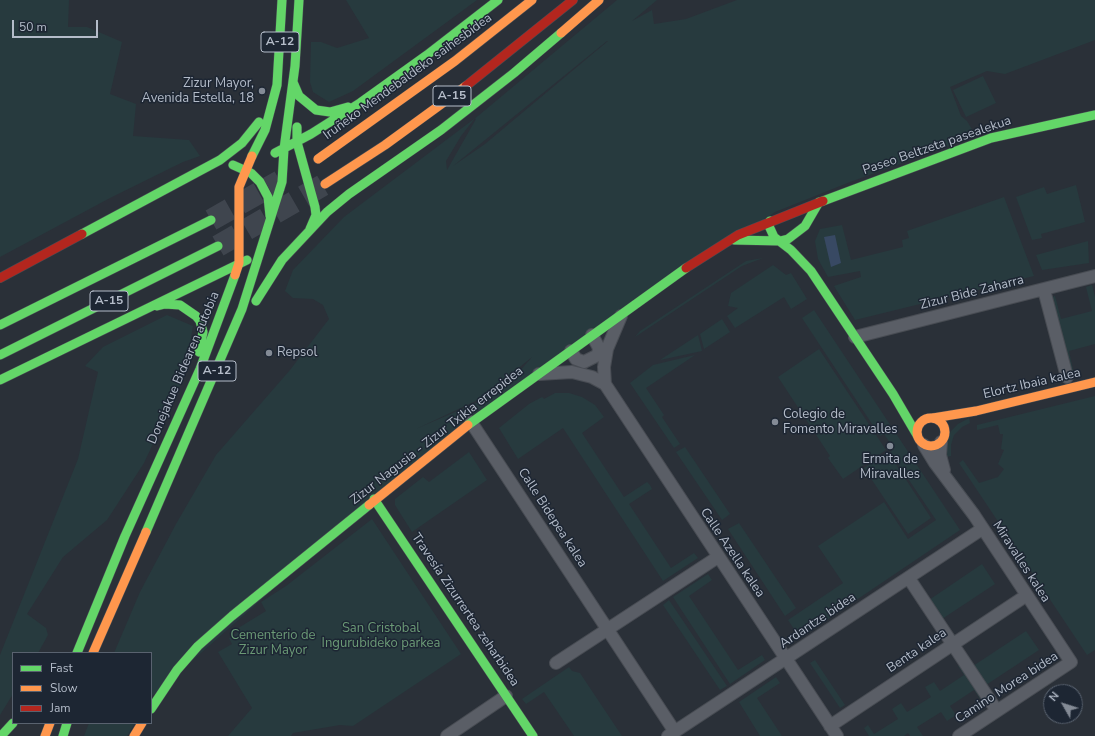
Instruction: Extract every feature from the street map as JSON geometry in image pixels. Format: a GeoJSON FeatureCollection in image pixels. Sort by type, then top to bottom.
{"type":"FeatureCollection","features":[{"type":"Feature","properties":{"kind":"main road","name":"A-12"},"geometry":{"type":"LineString","coordinates":[[277,85],[282,0]]}},
{"type":"Feature","properties":{"kind":"main road","name":"A-12"},"geometry":{"type":"LineString","coordinates":[[93,652],[172,473],[269,242],[270,225],[282,182],[284,149],[293,82],[299,0]]}},
{"type":"Feature","properties":{"kind":"main road"},"geometry":{"type":"LineString","coordinates":[[244,173],[260,161],[297,142],[360,102],[427,55],[498,0]]}},
{"type":"Feature","properties":{"kind":"main road","name":"Iruñeko Mendebaldeko saihesbidea"},"geometry":{"type":"LineString","coordinates":[[318,159],[399,103],[532,0]]}},
{"type":"Feature","properties":{"kind":"main road","name":"A-15"},"geometry":{"type":"LineString","coordinates":[[325,184],[446,102],[573,0]]}},
{"type":"Feature","properties":{"kind":"main road"},"geometry":{"type":"LineString","coordinates":[[285,244],[292,242],[307,231],[349,194],[441,130],[514,73],[599,0]]}},
{"type":"Feature","properties":{"kind":"main road"},"geometry":{"type":"LineString","coordinates":[[293,82],[299,96],[316,110],[330,112],[360,102]]}},
{"type":"Feature","properties":{"kind":"main road"},"geometry":{"type":"LineString","coordinates":[[252,309],[257,297],[269,278],[282,260],[307,231],[316,215],[314,200],[297,142],[293,82]]}},
{"type":"Feature","properties":{"kind":"main road"},"geometry":{"type":"LineString","coordinates":[[0,278],[212,164],[235,150],[250,134],[263,115],[277,85]]}},
{"type":"Feature","properties":{"kind":"main road","name":"Donejakue Bidearen autobia"},"geometry":{"type":"LineString","coordinates":[[77,652],[125,536],[200,369],[239,263],[240,231],[238,205],[244,173],[265,130],[277,85]]}},
{"type":"Feature","properties":{"kind":"main road","name":"Paseo Beltzeta pasealekua"},"geometry":{"type":"LineString","coordinates":[[791,213],[991,138],[1095,115]]}},
{"type":"Feature","properties":{"kind":"main road"},"geometry":{"type":"LineString","coordinates":[[212,164],[229,164],[260,182],[268,196],[270,225]]}},
{"type":"Feature","properties":{"kind":"main road"},"geometry":{"type":"LineString","coordinates":[[0,380],[148,309],[256,254],[269,242],[252,228],[246,217],[244,173]]}},
{"type":"Feature","properties":{"kind":"main road"},"geometry":{"type":"LineString","coordinates":[[730,240],[780,241],[788,239],[801,231],[819,202]]}},
{"type":"Feature","properties":{"kind":"main road"},"geometry":{"type":"LineString","coordinates":[[803,241],[796,218],[791,213],[770,221],[771,233],[811,271],[893,394],[924,445],[933,446],[943,438],[941,422],[914,414],[893,394]]}},
{"type":"Feature","properties":{"kind":"main road","name":"A-15"},"geometry":{"type":"LineString","coordinates":[[0,325],[211,220]]}},
{"type":"Feature","properties":{"kind":"main road","name":"Zizur Nagusia - Zizur Txikia errepidea"},"geometry":{"type":"LineString","coordinates":[[152,708],[177,670],[198,646],[232,616],[374,499],[471,422],[539,374],[573,355],[592,335],[700,258],[730,240],[770,221]]}},
{"type":"Feature","properties":{"kind":"main road","name":"A-15"},"geometry":{"type":"LineString","coordinates":[[0,355],[218,246]]}},
{"type":"Feature","properties":{"kind":"main road"},"geometry":{"type":"LineString","coordinates":[[804,252],[811,271]]}},
{"type":"Feature","properties":{"kind":"main road"},"geometry":{"type":"LineString","coordinates":[[148,309],[165,304],[173,304],[187,309],[196,316],[200,322],[203,332],[199,347],[200,369]]}},
{"type":"Feature","properties":{"kind":"main road","name":"Elortz Ibaia kalea"},"geometry":{"type":"LineString","coordinates":[[929,418],[976,411],[1095,382]]}},
{"type":"Feature","properties":{"kind":"main road","name":"Elortz Ibaia kalea"},"geometry":{"type":"LineString","coordinates":[[943,438],[956,421],[976,411]]}},
{"type":"Feature","properties":{"kind":"main road"},"geometry":{"type":"LineString","coordinates":[[917,435],[917,427],[929,418]]}},
{"type":"Feature","properties":{"kind":"main road"},"geometry":{"type":"LineString","coordinates":[[172,473],[190,458]]}},
{"type":"Feature","properties":{"kind":"main road","name":"Travesía Zizurrertea zeharbidea"},"geometry":{"type":"LineString","coordinates":[[374,499],[533,736]]}},
{"type":"Feature","properties":{"kind":"main road"},"geometry":{"type":"LineString","coordinates":[[82,617],[125,536]]}},
{"type":"Feature","properties":{"kind":"main road"},"geometry":{"type":"LineString","coordinates":[[1,736],[13,724]]}},
{"type":"Feature","properties":{"kind":"main road"},"geometry":{"type":"LineString","coordinates":[[45,736],[50,724]]}},
{"type":"Feature","properties":{"kind":"main road"},"geometry":{"type":"LineString","coordinates":[[63,736],[67,724]]}},
{"type":"Feature","properties":{"kind":"main road"},"geometry":{"type":"LineString","coordinates":[[134,736],[141,724]]}},
{"type":"Feature","properties":{"kind":"street","name":"Zizur Bide Zaharra"},"geometry":{"type":"LineString","coordinates":[[855,337],[1095,276]]}},
{"type":"Feature","properties":{"kind":"street"},"geometry":{"type":"LineString","coordinates":[[1044,290],[1067,377]]}},
{"type":"Feature","properties":{"kind":"street"},"geometry":{"type":"LineString","coordinates":[[605,384],[604,360],[610,338],[622,313]]}},
{"type":"Feature","properties":{"kind":"street"},"geometry":{"type":"LineString","coordinates":[[592,335],[604,360]]}},
{"type":"Feature","properties":{"kind":"street"},"geometry":{"type":"LineString","coordinates":[[573,355],[584,362],[598,355],[599,347]]}},
{"type":"Feature","properties":{"kind":"street","name":"Calle Azella kalea"},"geometry":{"type":"LineString","coordinates":[[573,355],[592,377]]}},
{"type":"Feature","properties":{"kind":"street","name":"Calle Azella kalea"},"geometry":{"type":"LineString","coordinates":[[539,374],[572,372],[592,377],[605,384],[833,731]]}},
{"type":"Feature","properties":{"kind":"street","name":"Calle Bidepea kalea"},"geometry":{"type":"LineString","coordinates":[[471,422],[608,629],[671,734]]}},
{"type":"Feature","properties":{"kind":"street","name":"Miravalles kalea"},"geometry":{"type":"LineString","coordinates":[[943,438],[940,455],[948,478]]}},
{"type":"Feature","properties":{"kind":"street","name":"Miravalles kalea"},"geometry":{"type":"LineString","coordinates":[[924,445],[982,528],[1071,662]]}},
{"type":"Feature","properties":{"kind":"street","name":"Ardantze bidea"},"geometry":{"type":"LineString","coordinates":[[671,734],[982,528]]}},
{"type":"Feature","properties":{"kind":"street"},"geometry":{"type":"LineString","coordinates":[[556,663],[718,557]]}},
{"type":"Feature","properties":{"kind":"street"},"geometry":{"type":"LineString","coordinates":[[912,583],[997,711]]}},
{"type":"Feature","properties":{"kind":"street","name":"Benta kalea"},"geometry":{"type":"LineString","coordinates":[[833,731],[953,644],[1021,599]]}},
{"type":"Feature","properties":{"kind":"street","name":"Camino Morea bidea"},"geometry":{"type":"LineString","coordinates":[[959,736],[1071,662]]}},
{"type":"Feature","properties":{"kind":"street"},"geometry":{"type":"LineString","coordinates":[[448,736],[506,696]]}},
{"type":"Feature","properties":{"kind":"green space"},"geometry":{"type":"Polygon","coordinates":[[[0,0],[69,0],[68,27],[87,27],[122,42],[110,94],[136,104],[133,136],[189,140],[200,156],[183,162],[110,198],[0,257],[0,0]]]}},
{"type":"Feature","properties":{"kind":"green space"},"geometry":{"type":"Polygon","coordinates":[[[346,0],[477,0],[353,91],[329,102],[313,92],[310,82],[311,42],[321,42],[337,48],[369,38],[346,0]]]}},
{"type":"Feature","properties":{"kind":"green space"},"geometry":{"type":"Polygon","coordinates":[[[617,0],[657,0],[632,21],[652,10],[654,24],[686,19],[737,0],[1095,0],[1095,40],[1005,74],[987,71],[950,87],[961,116],[967,121],[976,136],[850,182],[775,212],[464,421],[152,696],[152,652],[114,652],[140,592],[176,524],[216,455],[290,370],[329,319],[323,305],[313,299],[293,298],[285,291],[293,270],[344,217],[475,119],[461,136],[446,161],[447,170],[476,119],[475,118],[617,0]],[[608,41],[453,166],[485,144],[608,41]],[[532,357],[482,398],[416,429],[478,402],[518,373],[532,357]]]}},
{"type":"Feature","properties":{"kind":"green space"},"geometry":{"type":"Polygon","coordinates":[[[983,76],[996,103],[966,117],[953,90],[983,76]]]}},
{"type":"Feature","properties":{"kind":"green space"},"geometry":{"type":"Polygon","coordinates":[[[1076,185],[1085,222],[1041,234],[1042,238],[1032,240],[1016,197],[1044,187],[1047,194],[1076,185]]]}},
{"type":"Feature","properties":{"kind":"green space"},"geometry":{"type":"Polygon","coordinates":[[[1004,197],[1034,276],[855,320],[834,286],[861,277],[860,271],[828,277],[818,259],[815,241],[820,229],[842,225],[851,260],[903,247],[902,240],[909,238],[907,231],[1004,197]]]}},
{"type":"Feature","properties":{"kind":"green space"},"geometry":{"type":"Polygon","coordinates":[[[1088,241],[1089,263],[1042,270],[1036,255],[1088,241]]]}},
{"type":"Feature","properties":{"kind":"green space"},"geometry":{"type":"Polygon","coordinates":[[[763,258],[742,266],[635,337],[640,331],[746,261],[763,258]]]}},
{"type":"Feature","properties":{"kind":"green space"},"geometry":{"type":"Polygon","coordinates":[[[773,265],[786,275],[791,273],[807,299],[791,309],[784,297],[735,328],[727,316],[738,308],[728,306],[731,293],[773,265]]]}},
{"type":"Feature","properties":{"kind":"green space"},"geometry":{"type":"Polygon","coordinates":[[[1092,285],[1095,297],[1095,344],[1069,351],[1074,374],[1070,375],[1051,297],[1055,296],[1061,319],[1092,311],[1086,287],[1092,285]]]}},
{"type":"Feature","properties":{"kind":"green space"},"geometry":{"type":"Polygon","coordinates":[[[814,310],[960,530],[800,638],[788,620],[843,583],[818,546],[884,502],[908,539],[936,520],[890,452],[894,449],[884,434],[880,436],[802,318],[814,310]]]}},
{"type":"Feature","properties":{"kind":"green space"},"geometry":{"type":"Polygon","coordinates":[[[167,315],[193,326],[184,377],[144,463],[107,520],[63,557],[27,614],[46,628],[48,635],[39,652],[12,652],[12,696],[0,715],[0,655],[78,459],[98,372],[85,366],[103,347],[167,315]]]}},
{"type":"Feature","properties":{"kind":"green space"},"geometry":{"type":"Polygon","coordinates":[[[722,319],[730,332],[704,349],[700,334],[722,319]]]}},
{"type":"Feature","properties":{"kind":"green space"},"geometry":{"type":"Polygon","coordinates":[[[698,335],[702,351],[660,360],[698,335]]]}},
{"type":"Feature","properties":{"kind":"green space"},"geometry":{"type":"Polygon","coordinates":[[[819,349],[886,450],[843,479],[828,458],[830,456],[778,377],[819,349]]]}},
{"type":"Feature","properties":{"kind":"green space"},"geometry":{"type":"Polygon","coordinates":[[[695,355],[646,388],[664,415],[662,417],[680,444],[674,448],[630,383],[653,365],[695,355]]]}},
{"type":"Feature","properties":{"kind":"green space"},"geometry":{"type":"Polygon","coordinates":[[[555,393],[569,393],[582,397],[595,405],[604,417],[582,433],[624,497],[647,482],[650,485],[652,489],[629,504],[671,568],[694,553],[698,558],[663,581],[563,428],[518,459],[499,428],[529,404],[542,397],[544,399],[555,393]]]}},
{"type":"Feature","properties":{"kind":"green space"},"geometry":{"type":"Polygon","coordinates":[[[1095,396],[1095,650],[1087,655],[959,463],[963,460],[979,483],[998,477],[1004,469],[998,464],[1004,450],[1001,449],[1003,434],[1000,434],[998,425],[977,430],[977,425],[1095,396]]]}},
{"type":"Feature","properties":{"kind":"green space"},"geometry":{"type":"Polygon","coordinates":[[[969,418],[970,423],[962,427],[954,435],[951,445],[951,456],[946,457],[945,447],[951,431],[958,424],[969,418]]]}},
{"type":"Feature","properties":{"kind":"green space"},"geometry":{"type":"Polygon","coordinates":[[[685,447],[730,514],[722,520],[676,452],[685,447]]]}},
{"type":"Feature","properties":{"kind":"green space"},"geometry":{"type":"Polygon","coordinates":[[[469,452],[487,480],[412,532],[395,505],[395,499],[423,477],[429,482],[469,452]]]}},
{"type":"Feature","properties":{"kind":"green space"},"geometry":{"type":"Polygon","coordinates":[[[888,452],[931,518],[908,534],[864,468],[888,452]]]}},
{"type":"Feature","properties":{"kind":"green space","name":"San Cristobal Ingurubideko parkea"},"geometry":{"type":"Polygon","coordinates":[[[372,519],[461,654],[353,726],[340,725],[293,733],[291,736],[228,736],[252,708],[218,652],[232,644],[229,638],[237,633],[235,630],[266,611],[261,602],[286,586],[372,519]]]}},
{"type":"Feature","properties":{"kind":"green space"},"geometry":{"type":"Polygon","coordinates":[[[739,523],[796,608],[785,616],[728,529],[739,523]]]}},
{"type":"Feature","properties":{"kind":"green space"},"geometry":{"type":"Polygon","coordinates":[[[982,564],[995,584],[942,619],[929,600],[982,564]]]}},
{"type":"Feature","properties":{"kind":"green space"},"geometry":{"type":"Polygon","coordinates":[[[708,574],[712,580],[689,596],[738,670],[762,655],[765,660],[730,684],[673,597],[708,574]]]}},
{"type":"Feature","properties":{"kind":"green space"},"geometry":{"type":"Polygon","coordinates":[[[669,600],[727,686],[720,690],[663,605],[669,600]]]}},
{"type":"Feature","properties":{"kind":"green space"},"geometry":{"type":"Polygon","coordinates":[[[1026,631],[1039,650],[986,685],[973,666],[1026,631]]]}},
{"type":"Feature","properties":{"kind":"green space"},"geometry":{"type":"Polygon","coordinates":[[[815,660],[845,705],[840,708],[810,663],[815,660]]]}},
{"type":"Feature","properties":{"kind":"green space"},"geometry":{"type":"Polygon","coordinates":[[[963,663],[985,696],[980,699],[974,690],[950,706],[956,715],[947,721],[941,712],[917,727],[923,736],[910,736],[908,733],[904,736],[869,736],[864,728],[868,725],[874,734],[898,719],[892,709],[901,703],[907,712],[931,697],[925,687],[934,682],[940,691],[964,675],[958,666],[963,663]]]}},
{"type":"Feature","properties":{"kind":"green space"},"geometry":{"type":"Polygon","coordinates":[[[569,667],[572,671],[580,673],[622,736],[574,736],[544,692],[526,704],[522,699],[569,667]]]}},
{"type":"Feature","properties":{"kind":"green space"},"geometry":{"type":"Polygon","coordinates":[[[776,677],[780,683],[757,698],[782,736],[760,736],[739,702],[776,677]]]}},
{"type":"Feature","properties":{"kind":"green space"},"geometry":{"type":"Polygon","coordinates":[[[89,724],[134,724],[127,736],[84,736],[89,724]]]}},
{"type":"Feature","properties":{"kind":"water"},"geometry":{"type":"Polygon","coordinates":[[[835,235],[841,263],[831,267],[824,237],[835,235]]]}},
{"type":"Feature","properties":{"kind":"tunnel"},"geometry":{"type":"LineString","coordinates":[[211,220],[280,181]]}},
{"type":"Feature","properties":{"kind":"tunnel"},"geometry":{"type":"LineString","coordinates":[[218,246],[325,184]]}},
{"type":"Feature","properties":{"kind":"traffic: fast"},"geometry":{"type":"LineString","coordinates":[[252,156],[265,130],[277,85],[282,0]]}},
{"type":"Feature","properties":{"kind":"traffic: fast"},"geometry":{"type":"LineString","coordinates":[[146,532],[242,309],[282,182],[284,149],[295,66],[299,0]]}},
{"type":"Feature","properties":{"kind":"traffic: fast"},"geometry":{"type":"LineString","coordinates":[[275,153],[311,134],[360,103],[427,55],[498,0]]}},
{"type":"Feature","properties":{"kind":"traffic: fast"},"geometry":{"type":"LineString","coordinates":[[256,301],[282,260],[327,212],[349,194],[441,130],[514,73],[561,33]]}},
{"type":"Feature","properties":{"kind":"traffic: fast"},"geometry":{"type":"LineString","coordinates":[[293,82],[299,96],[316,110],[330,112],[348,107]]}},
{"type":"Feature","properties":{"kind":"traffic: fast"},"geometry":{"type":"LineString","coordinates":[[823,201],[991,138],[1095,115]]}},
{"type":"Feature","properties":{"kind":"traffic: fast"},"geometry":{"type":"LineString","coordinates":[[82,234],[220,160],[242,143],[259,122]]}},
{"type":"Feature","properties":{"kind":"traffic: fast"},"geometry":{"type":"LineString","coordinates":[[297,127],[297,142],[315,207],[316,215],[310,229]]}},
{"type":"Feature","properties":{"kind":"traffic: fast"},"geometry":{"type":"LineString","coordinates":[[233,165],[251,173],[260,182],[268,197],[270,216]]}},
{"type":"Feature","properties":{"kind":"traffic: fast"},"geometry":{"type":"LineString","coordinates":[[734,240],[780,241],[788,239],[805,226],[819,202]]}},
{"type":"Feature","properties":{"kind":"traffic: fast"},"geometry":{"type":"LineString","coordinates":[[0,325],[211,220]]}},
{"type":"Feature","properties":{"kind":"traffic: fast"},"geometry":{"type":"LineString","coordinates":[[770,221],[769,226],[774,237],[791,250],[811,271],[893,394],[917,435]]}},
{"type":"Feature","properties":{"kind":"traffic: fast"},"geometry":{"type":"LineString","coordinates":[[0,355],[218,246]]}},
{"type":"Feature","properties":{"kind":"traffic: fast"},"geometry":{"type":"LineString","coordinates":[[0,380],[247,260]]}},
{"type":"Feature","properties":{"kind":"traffic: fast"},"geometry":{"type":"LineString","coordinates":[[468,425],[686,268]]}},
{"type":"Feature","properties":{"kind":"traffic: fast"},"geometry":{"type":"LineString","coordinates":[[77,652],[125,536],[200,369],[235,275]]}},
{"type":"Feature","properties":{"kind":"traffic: fast"},"geometry":{"type":"LineString","coordinates":[[157,306],[165,304],[180,305],[196,316],[200,321],[203,332],[199,352]]}},
{"type":"Feature","properties":{"kind":"traffic: fast"},"geometry":{"type":"LineString","coordinates":[[374,499],[533,736]]}},
{"type":"Feature","properties":{"kind":"traffic: fast"},"geometry":{"type":"LineString","coordinates":[[152,708],[177,670],[198,646],[232,616],[369,505]]}},
{"type":"Feature","properties":{"kind":"traffic: fast"},"geometry":{"type":"LineString","coordinates":[[1,736],[12,724]]}},
{"type":"Feature","properties":{"kind":"traffic: fast"},"geometry":{"type":"LineString","coordinates":[[63,736],[67,724]]}},
{"type":"Feature","properties":{"kind":"traffic: slow"},"geometry":{"type":"LineString","coordinates":[[318,159],[455,61],[532,0]]}},
{"type":"Feature","properties":{"kind":"traffic: slow"},"geometry":{"type":"LineString","coordinates":[[561,33],[599,0]]}},
{"type":"Feature","properties":{"kind":"traffic: slow"},"geometry":{"type":"LineString","coordinates":[[325,184],[385,145],[466,86]]}},
{"type":"Feature","properties":{"kind":"traffic: slow"},"geometry":{"type":"LineString","coordinates":[[235,275],[239,263],[239,187],[252,156]]}},
{"type":"Feature","properties":{"kind":"traffic: slow"},"geometry":{"type":"LineString","coordinates":[[933,418],[976,411],[1095,382]]}},
{"type":"Feature","properties":{"kind":"traffic: slow"},"geometry":{"type":"LineString","coordinates":[[931,418],[941,422],[945,432],[941,442],[931,446],[921,442],[917,432],[921,422],[931,418]]}},
{"type":"Feature","properties":{"kind":"traffic: slow"},"geometry":{"type":"LineString","coordinates":[[369,505],[468,425]]}},
{"type":"Feature","properties":{"kind":"traffic: slow"},"geometry":{"type":"LineString","coordinates":[[93,652],[146,532]]}},
{"type":"Feature","properties":{"kind":"traffic: slow"},"geometry":{"type":"LineString","coordinates":[[45,736],[50,724]]}},
{"type":"Feature","properties":{"kind":"traffic: slow"},"geometry":{"type":"LineString","coordinates":[[134,736],[141,724]]}},
{"type":"Feature","properties":{"kind":"traffic: jam"},"geometry":{"type":"LineString","coordinates":[[466,86],[573,0]]}},
{"type":"Feature","properties":{"kind":"traffic: jam"},"geometry":{"type":"LineString","coordinates":[[686,268],[738,235],[823,201]]}},
{"type":"Feature","properties":{"kind":"traffic: jam"},"geometry":{"type":"LineString","coordinates":[[0,278],[82,234]]}},
{"type":"Feature","properties":{"kind":"place","name":"Zizur Mayor, Avenida Estella, 18"},"geometry":{"type":"Point","coordinates":[262,91]}},
{"type":"Feature","properties":{"kind":"place","name":"Repsol"},"geometry":{"type":"Point","coordinates":[269,353]}},
{"type":"Feature","properties":{"kind":"place","name":"Colegio de Fomento Miravalles"},"geometry":{"type":"Point","coordinates":[775,422]}},
{"type":"Feature","properties":{"kind":"place","name":"Ermita de Miravalles"},"geometry":{"type":"Point","coordinates":[890,446]}},
{"type":"Feature","properties":{"kind":"park label","name":"Cementerio de Zizur Mayor"},"geometry":{"type":"Point","coordinates":[273,644]}}]}
